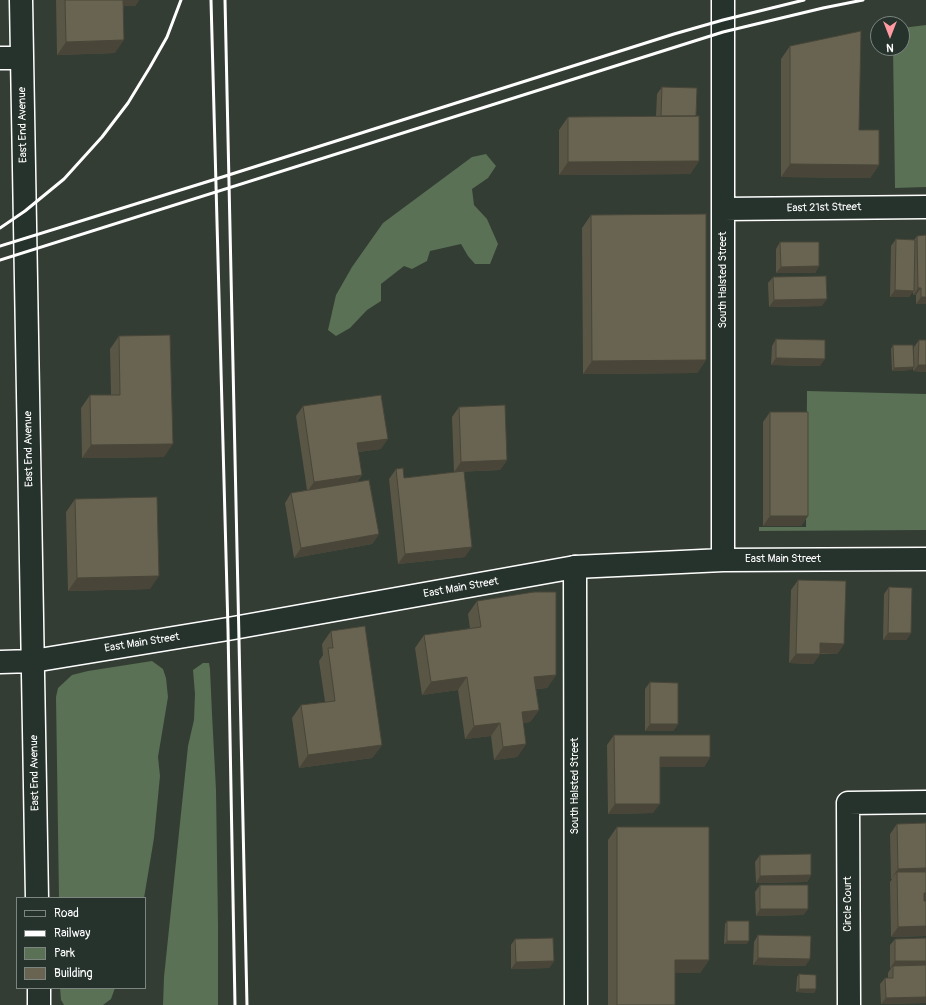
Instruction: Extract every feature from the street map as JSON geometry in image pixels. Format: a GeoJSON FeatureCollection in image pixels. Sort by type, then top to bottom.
{"type":"FeatureCollection","features":[{"type":"Feature","properties":{"kind":"street","name":"East End Avenue"},"geometry":{"type":"LineString","coordinates":[[21,0],[37,897]]}},
{"type":"Feature","properties":{"kind":"street","name":"South Halsted Street"},"geometry":{"type":"LineString","coordinates":[[722,0],[722,560]]}},
{"type":"Feature","properties":{"kind":"street"},"geometry":{"type":"LineString","coordinates":[[0,58],[22,58]]}},
{"type":"Feature","properties":{"kind":"street","name":"East 21st Street"},"geometry":{"type":"LineString","coordinates":[[722,209],[926,207]]}},
{"type":"Feature","properties":{"kind":"street","name":"East Main Street"},"geometry":{"type":"LineString","coordinates":[[0,662],[33,661],[240,627],[575,567],[722,560],[926,559]]}},
{"type":"Feature","properties":{"kind":"street","name":"South Halsted Street"},"geometry":{"type":"LineString","coordinates":[[575,567],[576,1005]]}},
{"type":"Feature","properties":{"kind":"street","name":"Circle Court"},"geometry":{"type":"LineString","coordinates":[[849,1005],[848,803],[926,802]]}},
{"type":"Feature","properties":{"kind":"street"},"geometry":{"type":"LineString","coordinates":[[39,989],[39,1005]]}},
{"type":"Feature","properties":{"kind":"green space"},"geometry":{"type":"Polygon","coordinates":[[[926,25],[926,187],[895,188],[893,56],[910,56],[910,27],[926,25]]]}},
{"type":"Feature","properties":{"kind":"green space"},"geometry":{"type":"Polygon","coordinates":[[[486,154],[496,166],[488,178],[472,189],[474,205],[487,219],[498,244],[490,264],[475,264],[461,244],[430,251],[427,261],[412,269],[404,266],[381,284],[381,301],[367,310],[350,328],[336,336],[328,330],[336,295],[352,267],[383,223],[472,157],[486,154]]]}},
{"type":"Feature","properties":{"kind":"green space"},"geometry":{"type":"Polygon","coordinates":[[[807,391],[926,394],[926,530],[759,531],[759,527],[806,527],[807,391]]]}},
{"type":"Feature","properties":{"kind":"green space"},"geometry":{"type":"Polygon","coordinates":[[[152,661],[163,669],[166,678],[168,697],[158,757],[160,776],[154,838],[144,897],[59,897],[56,697],[58,688],[72,675],[152,661]]]}},
{"type":"Feature","properties":{"kind":"green space"},"geometry":{"type":"Polygon","coordinates":[[[203,663],[209,663],[210,669],[216,790],[218,1005],[163,1005],[164,977],[188,746],[194,720],[195,694],[193,670],[203,663]]]}},
{"type":"Feature","properties":{"kind":"green space"},"geometry":{"type":"Polygon","coordinates":[[[60,989],[115,989],[111,999],[103,1005],[64,1005],[61,1000],[60,989]]]}},
{"type":"Feature","properties":{"kind":"building"},"geometry":{"type":"Polygon","coordinates":[[[65,0],[123,0],[124,40],[66,42],[65,0]]]}},
{"type":"Feature","properties":{"kind":"building"},"geometry":{"type":"Polygon","coordinates":[[[861,31],[859,130],[879,130],[879,165],[790,164],[790,46],[861,31]]]}},
{"type":"Feature","properties":{"kind":"building"},"geometry":{"type":"Polygon","coordinates":[[[662,87],[697,88],[696,116],[661,116],[662,87]]]}},
{"type":"Feature","properties":{"kind":"building"},"geometry":{"type":"Polygon","coordinates":[[[699,116],[699,161],[568,162],[568,117],[699,116]]]}},
{"type":"Feature","properties":{"kind":"building"},"geometry":{"type":"Polygon","coordinates":[[[706,214],[706,360],[592,361],[591,215],[706,214]]]}},
{"type":"Feature","properties":{"kind":"building"},"geometry":{"type":"Polygon","coordinates":[[[926,235],[926,297],[921,297],[921,288],[918,288],[917,236],[926,235]]]}},
{"type":"Feature","properties":{"kind":"building"},"geometry":{"type":"Polygon","coordinates":[[[896,239],[915,240],[914,291],[895,290],[896,239]]]}},
{"type":"Feature","properties":{"kind":"building"},"geometry":{"type":"Polygon","coordinates":[[[780,242],[819,242],[819,266],[781,267],[780,242]]]}},
{"type":"Feature","properties":{"kind":"building"},"geometry":{"type":"Polygon","coordinates":[[[826,276],[827,299],[774,300],[773,277],[826,276]]]}},
{"type":"Feature","properties":{"kind":"building"},"geometry":{"type":"Polygon","coordinates":[[[170,335],[173,444],[91,445],[90,395],[120,395],[119,336],[170,335]]]}},
{"type":"Feature","properties":{"kind":"building"},"geometry":{"type":"Polygon","coordinates":[[[776,339],[825,340],[825,359],[776,358],[776,339]]]}},
{"type":"Feature","properties":{"kind":"building"},"geometry":{"type":"Polygon","coordinates":[[[919,340],[926,340],[926,365],[918,365],[919,340]]]}},
{"type":"Feature","properties":{"kind":"building"},"geometry":{"type":"Polygon","coordinates":[[[893,345],[913,345],[914,367],[894,368],[893,345]]]}},
{"type":"Feature","properties":{"kind":"building"},"geometry":{"type":"Polygon","coordinates":[[[381,395],[388,439],[357,443],[362,475],[314,482],[303,406],[381,395]]]}},
{"type":"Feature","properties":{"kind":"building"},"geometry":{"type":"Polygon","coordinates":[[[505,405],[507,460],[461,462],[459,407],[505,405]]]}},
{"type":"Feature","properties":{"kind":"building"},"geometry":{"type":"Polygon","coordinates":[[[770,412],[808,412],[808,516],[770,516],[770,412]]]}},
{"type":"Feature","properties":{"kind":"building"},"geometry":{"type":"Polygon","coordinates":[[[403,468],[404,478],[464,471],[472,547],[405,554],[396,469],[403,468]]]}},
{"type":"Feature","properties":{"kind":"building"},"geometry":{"type":"Polygon","coordinates":[[[369,480],[379,534],[301,548],[291,493],[369,480]]]}},
{"type":"Feature","properties":{"kind":"building"},"geometry":{"type":"Polygon","coordinates":[[[157,497],[159,576],[77,578],[75,499],[157,497]]]}},
{"type":"Feature","properties":{"kind":"building"},"geometry":{"type":"Polygon","coordinates":[[[798,580],[846,581],[844,644],[820,643],[820,654],[796,654],[798,580]]]}},
{"type":"Feature","properties":{"kind":"building"},"geometry":{"type":"Polygon","coordinates":[[[889,587],[912,588],[911,633],[888,633],[889,587]]]}},
{"type":"Feature","properties":{"kind":"building"},"geometry":{"type":"Polygon","coordinates":[[[534,592],[556,592],[556,675],[534,677],[539,710],[522,712],[526,744],[503,747],[500,723],[474,726],[467,677],[431,682],[424,635],[481,627],[477,601],[534,592]]]}},
{"type":"Feature","properties":{"kind":"building"},"geometry":{"type":"Polygon","coordinates":[[[365,626],[382,745],[308,755],[301,705],[335,701],[328,648],[333,648],[331,631],[365,626]]]}},
{"type":"Feature","properties":{"kind":"building"},"geometry":{"type":"Polygon","coordinates":[[[650,682],[678,683],[678,724],[650,724],[650,682]]]}},
{"type":"Feature","properties":{"kind":"building"},"geometry":{"type":"Polygon","coordinates":[[[614,735],[710,735],[710,757],[660,757],[660,804],[615,804],[614,735]]]}},
{"type":"Feature","properties":{"kind":"building"},"geometry":{"type":"Polygon","coordinates":[[[926,823],[926,868],[898,869],[897,824],[926,823]]]}},
{"type":"Feature","properties":{"kind":"building"},"geometry":{"type":"Polygon","coordinates":[[[617,827],[709,827],[709,960],[675,960],[675,1005],[617,1005],[617,827]]]}},
{"type":"Feature","properties":{"kind":"building"},"geometry":{"type":"Polygon","coordinates":[[[811,854],[811,875],[760,876],[760,855],[811,854]]]}},
{"type":"Feature","properties":{"kind":"building"},"geometry":{"type":"Polygon","coordinates":[[[897,872],[926,872],[926,893],[924,893],[924,901],[926,901],[926,926],[898,927],[897,872]]]}},
{"type":"Feature","properties":{"kind":"building"},"geometry":{"type":"Polygon","coordinates":[[[760,885],[808,885],[808,909],[760,909],[760,885]]]}},
{"type":"Feature","properties":{"kind":"building"},"geometry":{"type":"Polygon","coordinates":[[[727,921],[749,921],[749,941],[727,941],[727,921]]]}},
{"type":"Feature","properties":{"kind":"building"},"geometry":{"type":"Polygon","coordinates":[[[758,935],[811,936],[810,959],[758,958],[758,935]]]}},
{"type":"Feature","properties":{"kind":"building"},"geometry":{"type":"Polygon","coordinates":[[[553,938],[554,961],[516,962],[515,939],[553,938]]]}},
{"type":"Feature","properties":{"kind":"building"},"geometry":{"type":"Polygon","coordinates":[[[926,938],[926,961],[895,961],[895,939],[926,938]]]}},
{"type":"Feature","properties":{"kind":"building"},"geometry":{"type":"Polygon","coordinates":[[[926,965],[926,997],[886,998],[885,978],[893,978],[893,966],[926,965]]]}},
{"type":"Feature","properties":{"kind":"building"},"geometry":{"type":"Polygon","coordinates":[[[799,974],[816,975],[816,989],[799,989],[799,974]]]}},
{"type":"Feature","properties":{"kind":"railway"},"geometry":{"type":"LineString","coordinates":[[0,228],[25,211],[64,179],[102,137],[128,103],[150,67],[167,37],[181,0]]}},
{"type":"Feature","properties":{"kind":"railway"},"geometry":{"type":"LineString","coordinates":[[211,0],[228,629],[235,1005]]}},
{"type":"Feature","properties":{"kind":"railway"},"geometry":{"type":"LineString","coordinates":[[225,0],[247,1005]]}},
{"type":"Feature","properties":{"kind":"railway"},"geometry":{"type":"LineString","coordinates":[[0,246],[674,34],[804,0]]}},
{"type":"Feature","properties":{"kind":"railway"},"geometry":{"type":"LineString","coordinates":[[0,260],[723,32],[863,0]]}}]}
